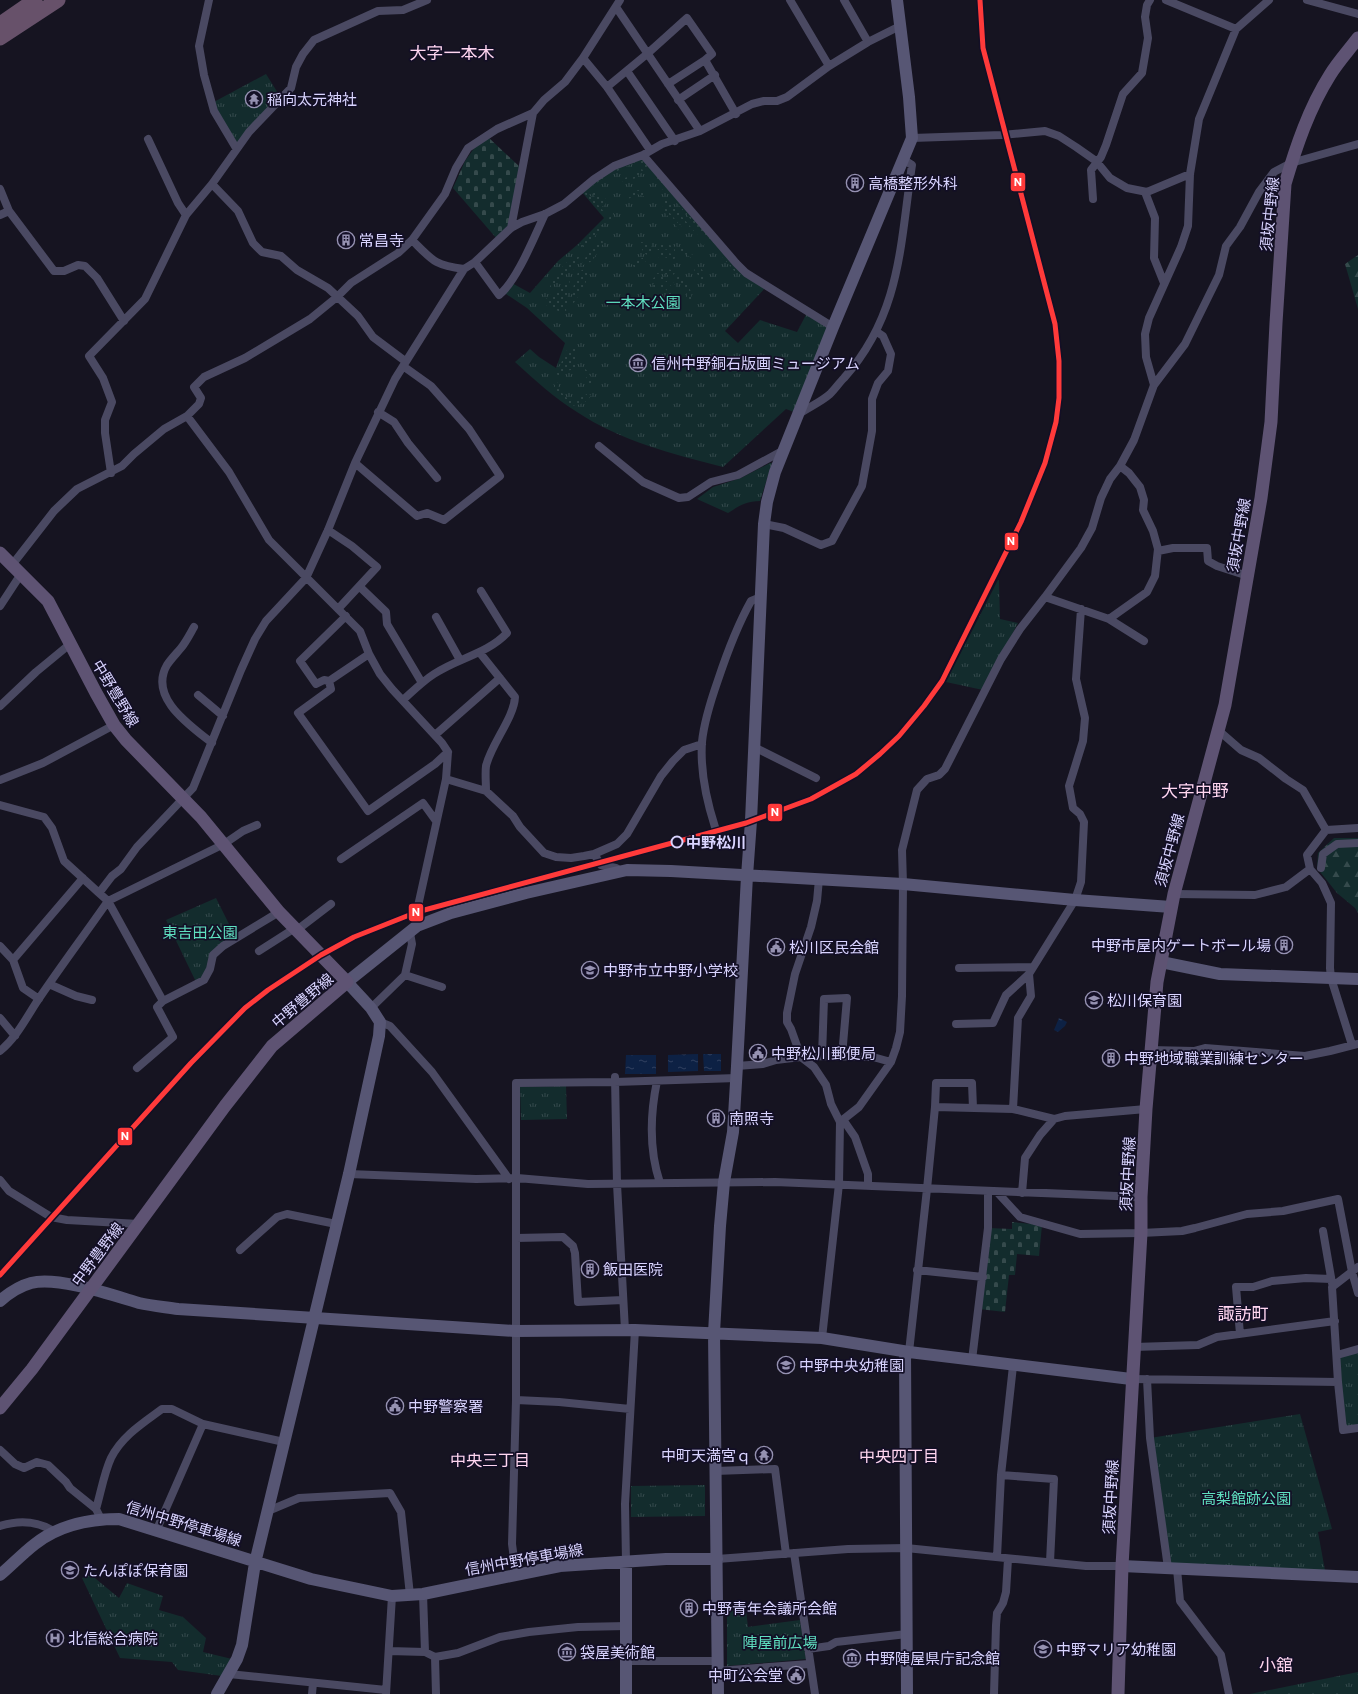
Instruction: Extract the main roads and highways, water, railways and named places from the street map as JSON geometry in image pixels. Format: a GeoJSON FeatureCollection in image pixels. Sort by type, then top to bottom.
{"type":"FeatureCollection","features":[{"type":"Feature","properties":{"kind":"highway"},"geometry":{"type":"LineString","coordinates":[[0,24],[35,0]]}},
{"type":"Feature","properties":{"kind":"highway"},"geometry":{"type":"LineString","coordinates":[[0,38],[58,0]]}},
{"type":"Feature","properties":{"kind":"main road","name":"須坂中野線"},"geometry":{"type":"LineString","coordinates":[[1118,1694],[1122,1566],[1141,1234],[1141,1198],[1150,1050],[1157,982],[1174,894],[1226,698],[1261,498],[1271,422],[1285,192],[1291,163],[1309,113],[1329,76],[1358,38]]}},
{"type":"Feature","properties":{"kind":"main road","name":"中野豊野線"},"geometry":{"type":"LineString","coordinates":[[0,553],[48,601],[114,725],[126,740],[201,817],[279,912],[347,982],[272,1046],[225,1106],[32,1369],[0,1408]]}},
{"type":"Feature","properties":{"kind":"water"},"geometry":{"type":"Polygon","coordinates":[[[1059,1018],[1067,1022],[1058,1032],[1054,1030],[1059,1018]]]}},
{"type":"Feature","properties":{"kind":"water"},"geometry":{"type":"Polygon","coordinates":[[[698,1054],[698,1071],[668,1072],[668,1055],[698,1054]]]}},
{"type":"Feature","properties":{"kind":"water"},"geometry":{"type":"Polygon","coordinates":[[[703,1054],[721,1054],[721,1071],[704,1071],[703,1054]]]}},
{"type":"Feature","properties":{"kind":"water"},"geometry":{"type":"Polygon","coordinates":[[[626,1055],[656,1055],[656,1074],[625,1074],[626,1055]]]}},
{"type":"Feature","properties":{"kind":"place","name":"稲向太元神社"},"geometry":{"type":"Point","coordinates":[254,99]}},
{"type":"Feature","properties":{"kind":"place","name":"高橋整形外科"},"geometry":{"type":"Point","coordinates":[855,183]}},
{"type":"Feature","properties":{"kind":"place","name":"常昌寺"},"geometry":{"type":"Point","coordinates":[346,240]}},
{"type":"Feature","properties":{"kind":"place","name":"信州中野銅石版画ミュージアム"},"geometry":{"type":"Point","coordinates":[638,363]}},
{"type":"Feature","properties":{"kind":"place","name":"中野松川"},"geometry":{"type":"Point","coordinates":[677,842]}},
{"type":"Feature","properties":{"kind":"place","name":"中野市屋内ゲートボール場"},"geometry":{"type":"Point","coordinates":[1284,945]}},
{"type":"Feature","properties":{"kind":"place","name":"松川区民会館"},"geometry":{"type":"Point","coordinates":[776,947]}},
{"type":"Feature","properties":{"kind":"place","name":"中野市立中野小学校"},"geometry":{"type":"Point","coordinates":[590,970]}},
{"type":"Feature","properties":{"kind":"place","name":"松川保育園"},"geometry":{"type":"Point","coordinates":[1094,1000]}},
{"type":"Feature","properties":{"kind":"place","name":"中野松川郵便局"},"geometry":{"type":"Point","coordinates":[758,1053]}},
{"type":"Feature","properties":{"kind":"place","name":"中野地域職業訓練センター"},"geometry":{"type":"Point","coordinates":[1111,1058]}},
{"type":"Feature","properties":{"kind":"place","name":"南照寺"},"geometry":{"type":"Point","coordinates":[716,1118]}},
{"type":"Feature","properties":{"kind":"place","name":"飯田医院"},"geometry":{"type":"Point","coordinates":[590,1269]}},
{"type":"Feature","properties":{"kind":"place","name":"中野中央幼稚園"},"geometry":{"type":"Point","coordinates":[786,1365]}},
{"type":"Feature","properties":{"kind":"place","name":"中野警察署"},"geometry":{"type":"Point","coordinates":[395,1406]}},
{"type":"Feature","properties":{"kind":"place","name":"中町天満宮ｑ"},"geometry":{"type":"Point","coordinates":[764,1455]}},
{"type":"Feature","properties":{"kind":"place","name":"たんぽぽ保育園"},"geometry":{"type":"Point","coordinates":[70,1570]}},
{"type":"Feature","properties":{"kind":"place","name":"中野青年会議所会館"},"geometry":{"type":"Point","coordinates":[689,1608]}},
{"type":"Feature","properties":{"kind":"place","name":"北信総合病院"},"geometry":{"type":"Point","coordinates":[55,1638]}},
{"type":"Feature","properties":{"kind":"place","name":"中野マリア幼稚園"},"geometry":{"type":"Point","coordinates":[1043,1649]}},
{"type":"Feature","properties":{"kind":"place","name":"袋屋美術館"},"geometry":{"type":"Point","coordinates":[567,1652]}},
{"type":"Feature","properties":{"kind":"place","name":"中野陣屋県庁記念館"},"geometry":{"type":"Point","coordinates":[852,1658]}},
{"type":"Feature","properties":{"kind":"place","name":"中町公会堂"},"geometry":{"type":"Point","coordinates":[796,1675]}},
{"type":"Feature","properties":{"kind":"district","name":"大字一本木"},"geometry":{"type":"Point","coordinates":[452,52]}},
{"type":"Feature","properties":{"kind":"district","name":"大字中野"},"geometry":{"type":"Point","coordinates":[1195,790]}},
{"type":"Feature","properties":{"kind":"district","name":"諏訪町"},"geometry":{"type":"Point","coordinates":[1243,1313]}},
{"type":"Feature","properties":{"kind":"district","name":"中央四丁目"},"geometry":{"type":"Point","coordinates":[899,1455]}},
{"type":"Feature","properties":{"kind":"district","name":"中央三丁目"},"geometry":{"type":"Point","coordinates":[490,1459]}},
{"type":"Feature","properties":{"kind":"district","name":"小舘"},"geometry":{"type":"Point","coordinates":[1276,1664]}},
{"type":"Feature","properties":{"kind":"park label","name":"一本木公園"},"geometry":{"type":"Point","coordinates":[643,302]}},
{"type":"Feature","properties":{"kind":"park label","name":"東吉田公園"},"geometry":{"type":"Point","coordinates":[200,932]}},
{"type":"Feature","properties":{"kind":"park label","name":"高梨館跡公園"},"geometry":{"type":"Point","coordinates":[1246,1498]}},
{"type":"Feature","properties":{"kind":"park label","name":"陣屋前広場"},"geometry":{"type":"Point","coordinates":[780,1642]}}]}
